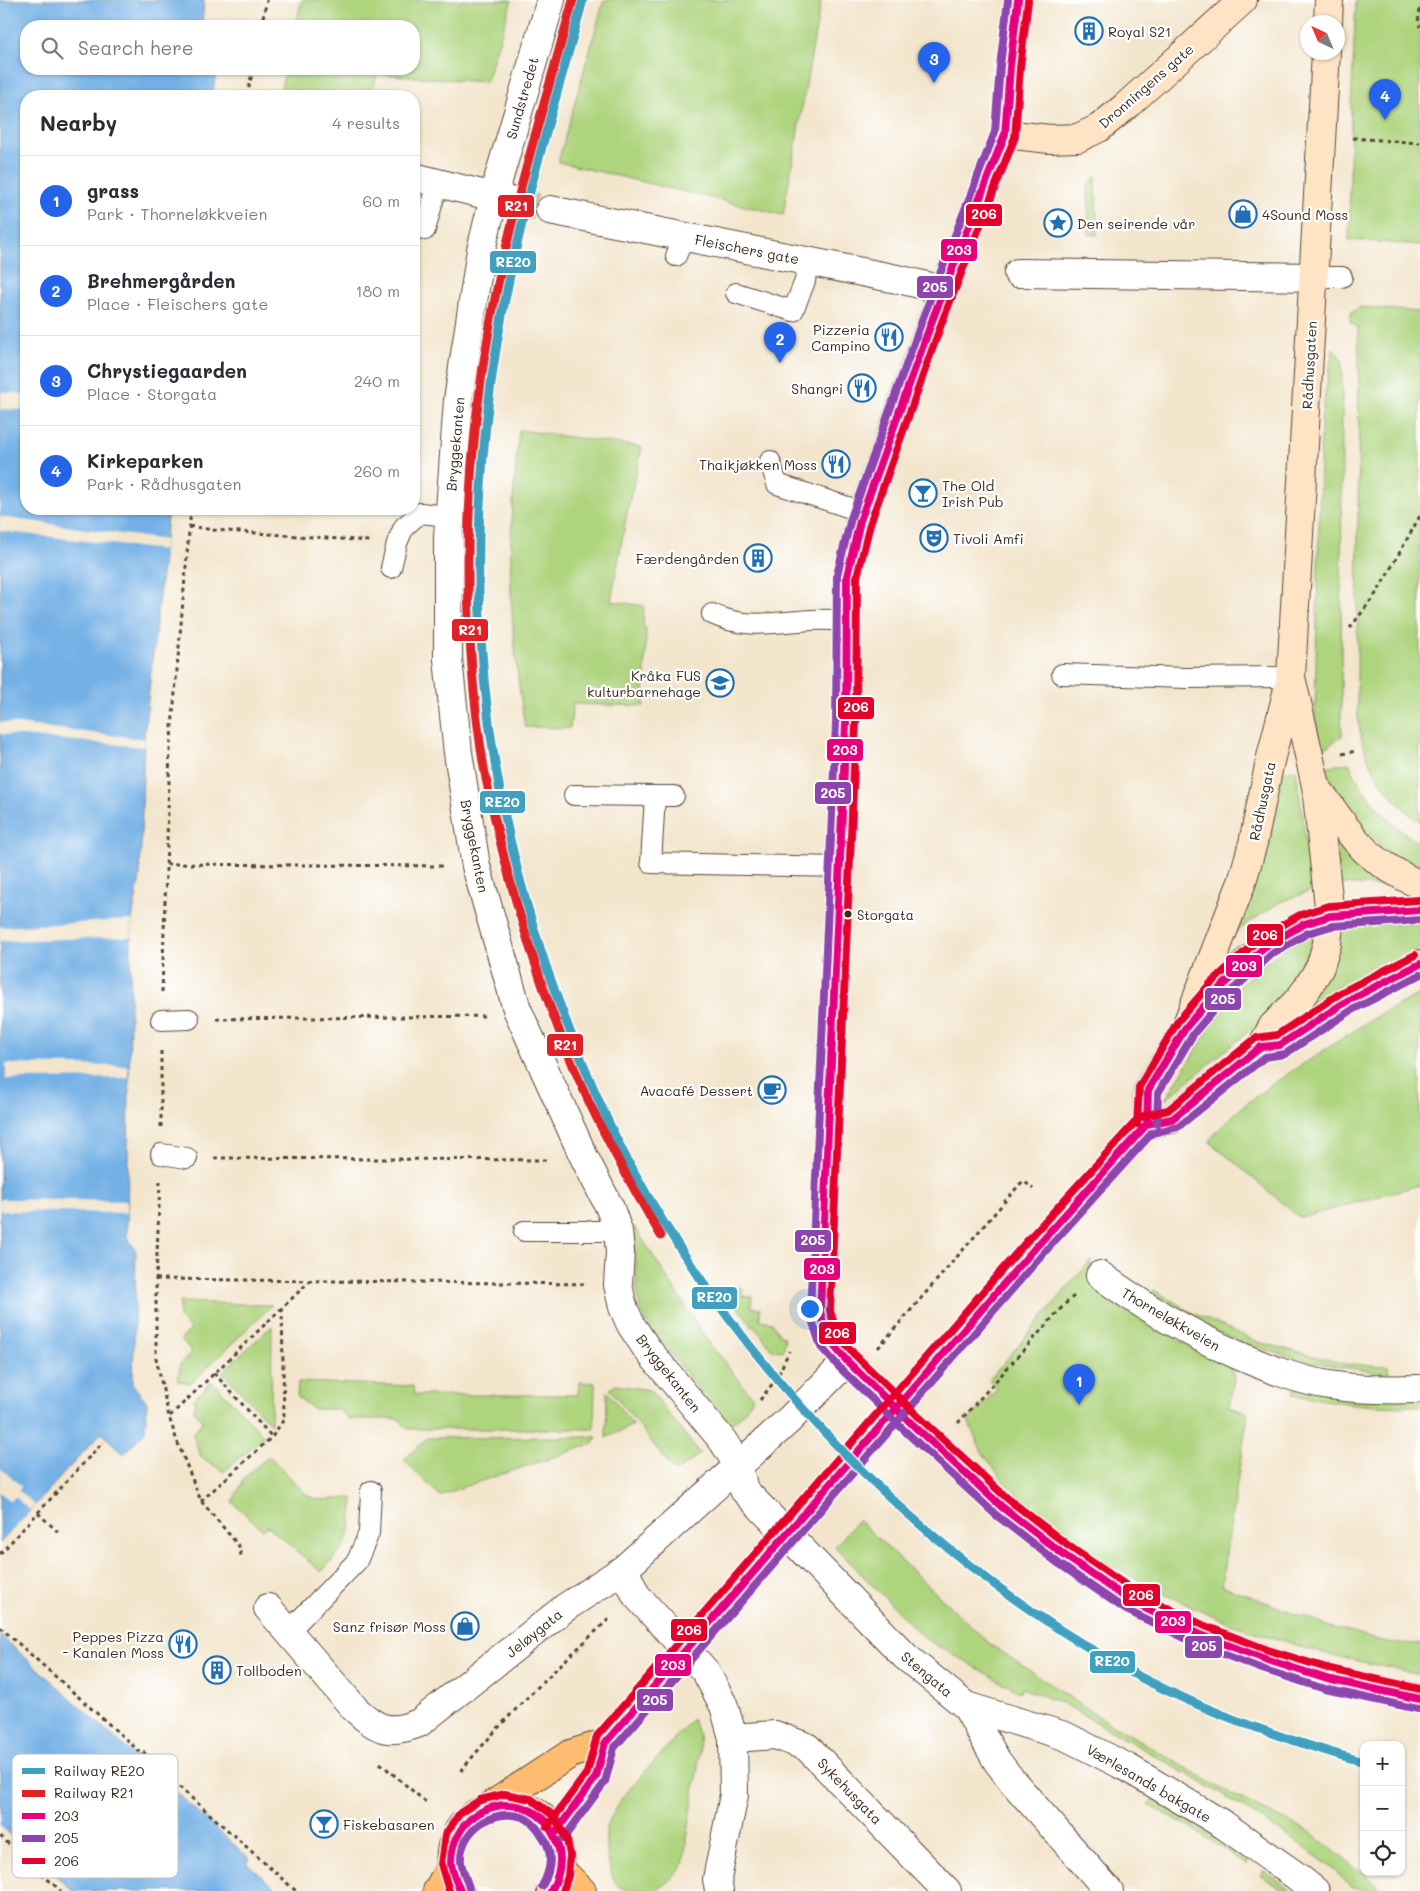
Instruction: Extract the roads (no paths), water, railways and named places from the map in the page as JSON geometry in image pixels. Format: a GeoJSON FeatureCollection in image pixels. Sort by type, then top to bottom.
{"type":"FeatureCollection","features":[{"type":"Feature","properties":{"kind":"main road"},"geometry":{"type":"LineString","coordinates":[[1147,1124],[1148,1090],[1186,1027],[1217,991],[1267,944],[1304,924],[1330,916],[1420,910]]}},
{"type":"Feature","properties":{"kind":"main road"},"geometry":{"type":"LineString","coordinates":[[555,1833],[596,1777],[604,1743],[1035,1248],[1147,1124],[1172,1119],[1261,1047],[1280,1045],[1347,1002],[1420,964]]}},
{"type":"Feature","properties":{"kind":"main road"},"geometry":{"type":"LineString","coordinates":[[460,1891],[454,1879],[451,1866],[451,1850],[456,1834],[465,1822],[477,1811],[492,1805],[570,1754],[604,1743]]}},
{"type":"Feature","properties":{"kind":"main road"},"geometry":{"type":"LineString","coordinates":[[492,1805],[511,1804],[528,1808],[543,1818],[555,1833],[560,1851],[555,1880],[582,1891]]}},
{"type":"Feature","properties":{"kind":"main road"},"geometry":{"type":"LineString","coordinates":[[437,1891],[451,1866]]}},
{"type":"Feature","properties":{"kind":"street","name":"Sundstredet"},"geometry":{"type":"LineString","coordinates":[[502,199],[551,0]]}},
{"type":"Feature","properties":{"kind":"street"},"geometry":{"type":"LineString","coordinates":[[1018,0],[1005,134],[944,290],[864,512],[847,576],[846,723],[820,1312],[829,1340],[847,1361],[913,1425],[1002,1507],[1064,1555],[1132,1602],[1201,1635],[1266,1659],[1326,1679],[1420,1699]]}},
{"type":"Feature","properties":{"kind":"street","name":"Dronningens gate"},"geometry":{"type":"LineString","coordinates":[[1005,134],[1050,139],[1078,138],[1099,128],[1243,0]]}},
{"type":"Feature","properties":{"kind":"street"},"geometry":{"type":"LineString","coordinates":[[1328,15],[1329,0]]}},
{"type":"Feature","properties":{"kind":"street","name":"Rådhusgaten"},"geometry":{"type":"LineString","coordinates":[[1291,677],[1326,60]]}},
{"type":"Feature","properties":{"kind":"street"},"geometry":{"type":"LineString","coordinates":[[426,180],[502,199]]}},
{"type":"Feature","properties":{"kind":"street","name":"Bryggekanten"},"geometry":{"type":"LineString","coordinates":[[502,199],[480,250],[458,400],[448,537],[448,659],[458,753],[476,866],[517,1009],[583,1155],[610,1208],[618,1231],[620,1252],[618,1285],[623,1307],[631,1325],[647,1349],[723,1441],[738,1465]]}},
{"type":"Feature","properties":{"kind":"street","name":"Fleischers gate"},"geometry":{"type":"LineString","coordinates":[[550,210],[586,226],[680,246],[808,262],[944,290]]}},
{"type":"Feature","properties":{"kind":"street"},"geometry":{"type":"LineString","coordinates":[[1018,273],[1314,278]]}},
{"type":"Feature","properties":{"kind":"street"},"geometry":{"type":"LineString","coordinates":[[1261,1047],[1273,1026],[1300,998],[1320,967],[1327,944],[1330,916],[1316,786],[1291,677]]}},
{"type":"Feature","properties":{"kind":"street","name":"Rådhusgata"},"geometry":{"type":"LineString","coordinates":[[1186,1027],[1242,882],[1253,843],[1270,761],[1291,677]]}},
{"type":"Feature","properties":{"kind":"street"},"geometry":{"type":"LineString","coordinates":[[1316,786],[1346,829],[1367,852],[1387,867],[1420,885]]}},
{"type":"Feature","properties":{"kind":"street","name":"Thorneløkkveien"},"geometry":{"type":"LineString","coordinates":[[1100,1275],[1125,1294],[1200,1339],[1276,1372],[1328,1385],[1382,1390],[1420,1390]]}},
{"type":"Feature","properties":{"kind":"street","name":"Jeløygata"},"geometry":{"type":"LineString","coordinates":[[268,1608],[355,1709],[369,1722],[380,1728],[391,1730],[404,1729],[419,1723],[442,1707],[566,1607],[624,1569],[802,1407],[847,1361]]}},
{"type":"Feature","properties":{"kind":"street","name":"Stengata"},"geometry":{"type":"LineString","coordinates":[[738,1465],[744,1490],[906,1656],[966,1706],[998,1761],[1013,1782],[1109,1891]]}},
{"type":"Feature","properties":{"kind":"street"},"geometry":{"type":"LineString","coordinates":[[624,1569],[636,1595],[706,1672],[724,1706],[733,1738],[734,1795],[713,1887]]}},
{"type":"Feature","properties":{"kind":"street","name":"Værlesands bakgate"},"geometry":{"type":"LineString","coordinates":[[966,1706],[1065,1736],[1128,1768],[1224,1825],[1295,1874],[1315,1891]]}},
{"type":"Feature","properties":{"kind":"street","name":"Sykehusgata"},"geometry":{"type":"LineString","coordinates":[[733,1738],[775,1735],[808,1747],[947,1891]]}},
{"type":"Feature","properties":{"kind":"lane"},"geometry":{"type":"LineString","coordinates":[[425,230],[426,180]]}},
{"type":"Feature","properties":{"kind":"lane"},"geometry":{"type":"LineString","coordinates":[[736,293],[793,311],[805,282],[808,262]]}},
{"type":"Feature","properties":{"kind":"lane"},"geometry":{"type":"LineString","coordinates":[[1314,278],[1342,278]]}},
{"type":"Feature","properties":{"kind":"lane"},"geometry":{"type":"LineString","coordinates":[[770,461],[777,484],[864,512]]}},
{"type":"Feature","properties":{"kind":"lane"},"geometry":{"type":"LineString","coordinates":[[420,513],[449,516]]}},
{"type":"Feature","properties":{"kind":"lane"},"geometry":{"type":"LineString","coordinates":[[390,568],[404,527],[418,515]]}},
{"type":"Feature","properties":{"kind":"lane"},"geometry":{"type":"LineString","coordinates":[[712,614],[728,621],[774,624],[812,620],[847,621]]}},
{"type":"Feature","properties":{"kind":"lane"},"geometry":{"type":"LineString","coordinates":[[1062,674],[1186,678],[1291,677]]}},
{"type":"Feature","properties":{"kind":"lane"},"geometry":{"type":"LineString","coordinates":[[574,795],[665,796],[651,863],[840,867]]}},
{"type":"Feature","properties":{"kind":"lane"},"geometry":{"type":"LineString","coordinates":[[161,1020],[189,1019]]}},
{"type":"Feature","properties":{"kind":"lane"},"geometry":{"type":"LineString","coordinates":[[161,1154],[187,1158]]}},
{"type":"Feature","properties":{"kind":"lane"},"geometry":{"type":"LineString","coordinates":[[524,1231],[618,1231]]}},
{"type":"Feature","properties":{"kind":"lane"},"geometry":{"type":"LineString","coordinates":[[288,1632],[357,1561],[370,1533],[371,1491]]}},
{"type":"Feature","properties":{"kind":"water"},"geometry":{"type":"Polygon","coordinates":[[[0,0],[204,0],[202,20],[20,20],[20,75],[216,75],[213,90],[20,90],[20,515],[167,515],[144,739],[140,877],[132,920],[131,937],[127,1236],[136,1251],[133,1385],[147,1402],[145,1432],[124,1454],[101,1433],[0,1543],[0,0]]]}},
{"type":"Feature","properties":{"kind":"water"},"geometry":{"type":"Polygon","coordinates":[[[0,1635],[133,1754],[12,1754],[12,1836],[0,1825],[0,1635]]]}},
{"type":"Feature","properties":{"kind":"water"},"geometry":{"type":"Polygon","coordinates":[[[178,1794],[250,1859],[247,1863],[278,1891],[73,1891],[59,1878],[178,1878],[178,1794]]]}},
{"type":"Feature","properties":{"kind":"tunnel"},"geometry":{"type":"LineString","coordinates":[[510,201],[550,210]]}},
{"type":"Feature","properties":{"kind":"rail line","name":"R21"},"geometry":{"type":"LineString","coordinates":[[573,0],[508,238],[482,373],[475,428],[468,540],[468,596],[471,651],[476,707],[488,789],[507,869],[533,957],[553,1015],[588,1100],[623,1169],[661,1236]]}},
{"type":"Feature","properties":{"kind":"rail line","name":"RE20"},"geometry":{"type":"LineString","coordinates":[[583,0],[524,213],[494,360],[482,474],[479,589],[487,709],[507,827],[538,943],[558,1000],[597,1098],[630,1165],[675,1240],[724,1312],[778,1381],[837,1446],[900,1507],[967,1563],[1037,1615],[1141,1678],[1171,1693],[1234,1719],[1298,1742],[1360,1761]]}},
{"type":"Feature","properties":{"kind":"place","name":"Royal S21"},"geometry":{"type":"Point","coordinates":[1089,31]}},
{"type":"Feature","properties":{"kind":"place","name":"Chrystiegaarden"},"geometry":{"type":"Point","coordinates":[934,83]}},
{"type":"Feature","properties":{"kind":"place","name":"Kirkeparken"},"geometry":{"type":"Point","coordinates":[1385,120]}},
{"type":"Feature","properties":{"kind":"place","name":"4Sound Moss"},"geometry":{"type":"Point","coordinates":[1243,214]}},
{"type":"Feature","properties":{"kind":"place","name":"Den seirende vår"},"geometry":{"type":"Point","coordinates":[1058,223]}},
{"type":"Feature","properties":{"kind":"place","name":"Pizzeria Campino"},"geometry":{"type":"Point","coordinates":[889,337]}},
{"type":"Feature","properties":{"kind":"place","name":"Brehmergården"},"geometry":{"type":"Point","coordinates":[780,363]}},
{"type":"Feature","properties":{"kind":"place","name":"Shangri"},"geometry":{"type":"Point","coordinates":[862,388]}},
{"type":"Feature","properties":{"kind":"place","name":"Thaikjøkken Moss"},"geometry":{"type":"Point","coordinates":[836,464]}},
{"type":"Feature","properties":{"kind":"place","name":"The Old Irish Pub"},"geometry":{"type":"Point","coordinates":[923,493]}},
{"type":"Feature","properties":{"kind":"place","name":"Tivoli Amfi"},"geometry":{"type":"Point","coordinates":[934,538]}},
{"type":"Feature","properties":{"kind":"place","name":"Færdengården"},"geometry":{"type":"Point","coordinates":[758,558]}},
{"type":"Feature","properties":{"kind":"place","name":"Kråka FUS kulturbarnehage"},"geometry":{"type":"Point","coordinates":[720,683]}},
{"type":"Feature","properties":{"kind":"place","name":"Storgata"},"geometry":{"type":"Point","coordinates":[848,914]}},
{"type":"Feature","properties":{"kind":"place","name":"Avacafé Dessert"},"geometry":{"type":"Point","coordinates":[772,1090]}},
{"type":"Feature","properties":{"kind":"place","name":"grass"},"geometry":{"type":"Point","coordinates":[1079,1405]}},
{"type":"Feature","properties":{"kind":"place","name":"Sanz frisør Moss"},"geometry":{"type":"Point","coordinates":[465,1626]}},
{"type":"Feature","properties":{"kind":"place","name":"Peppes Pizza - Kanalen Moss"},"geometry":{"type":"Point","coordinates":[183,1644]}},
{"type":"Feature","properties":{"kind":"place","name":"Tollboden"},"geometry":{"type":"Point","coordinates":[217,1670]}},
{"type":"Feature","properties":{"kind":"place","name":"Fiskebasaren"},"geometry":{"type":"Point","coordinates":[324,1824]}}]}
